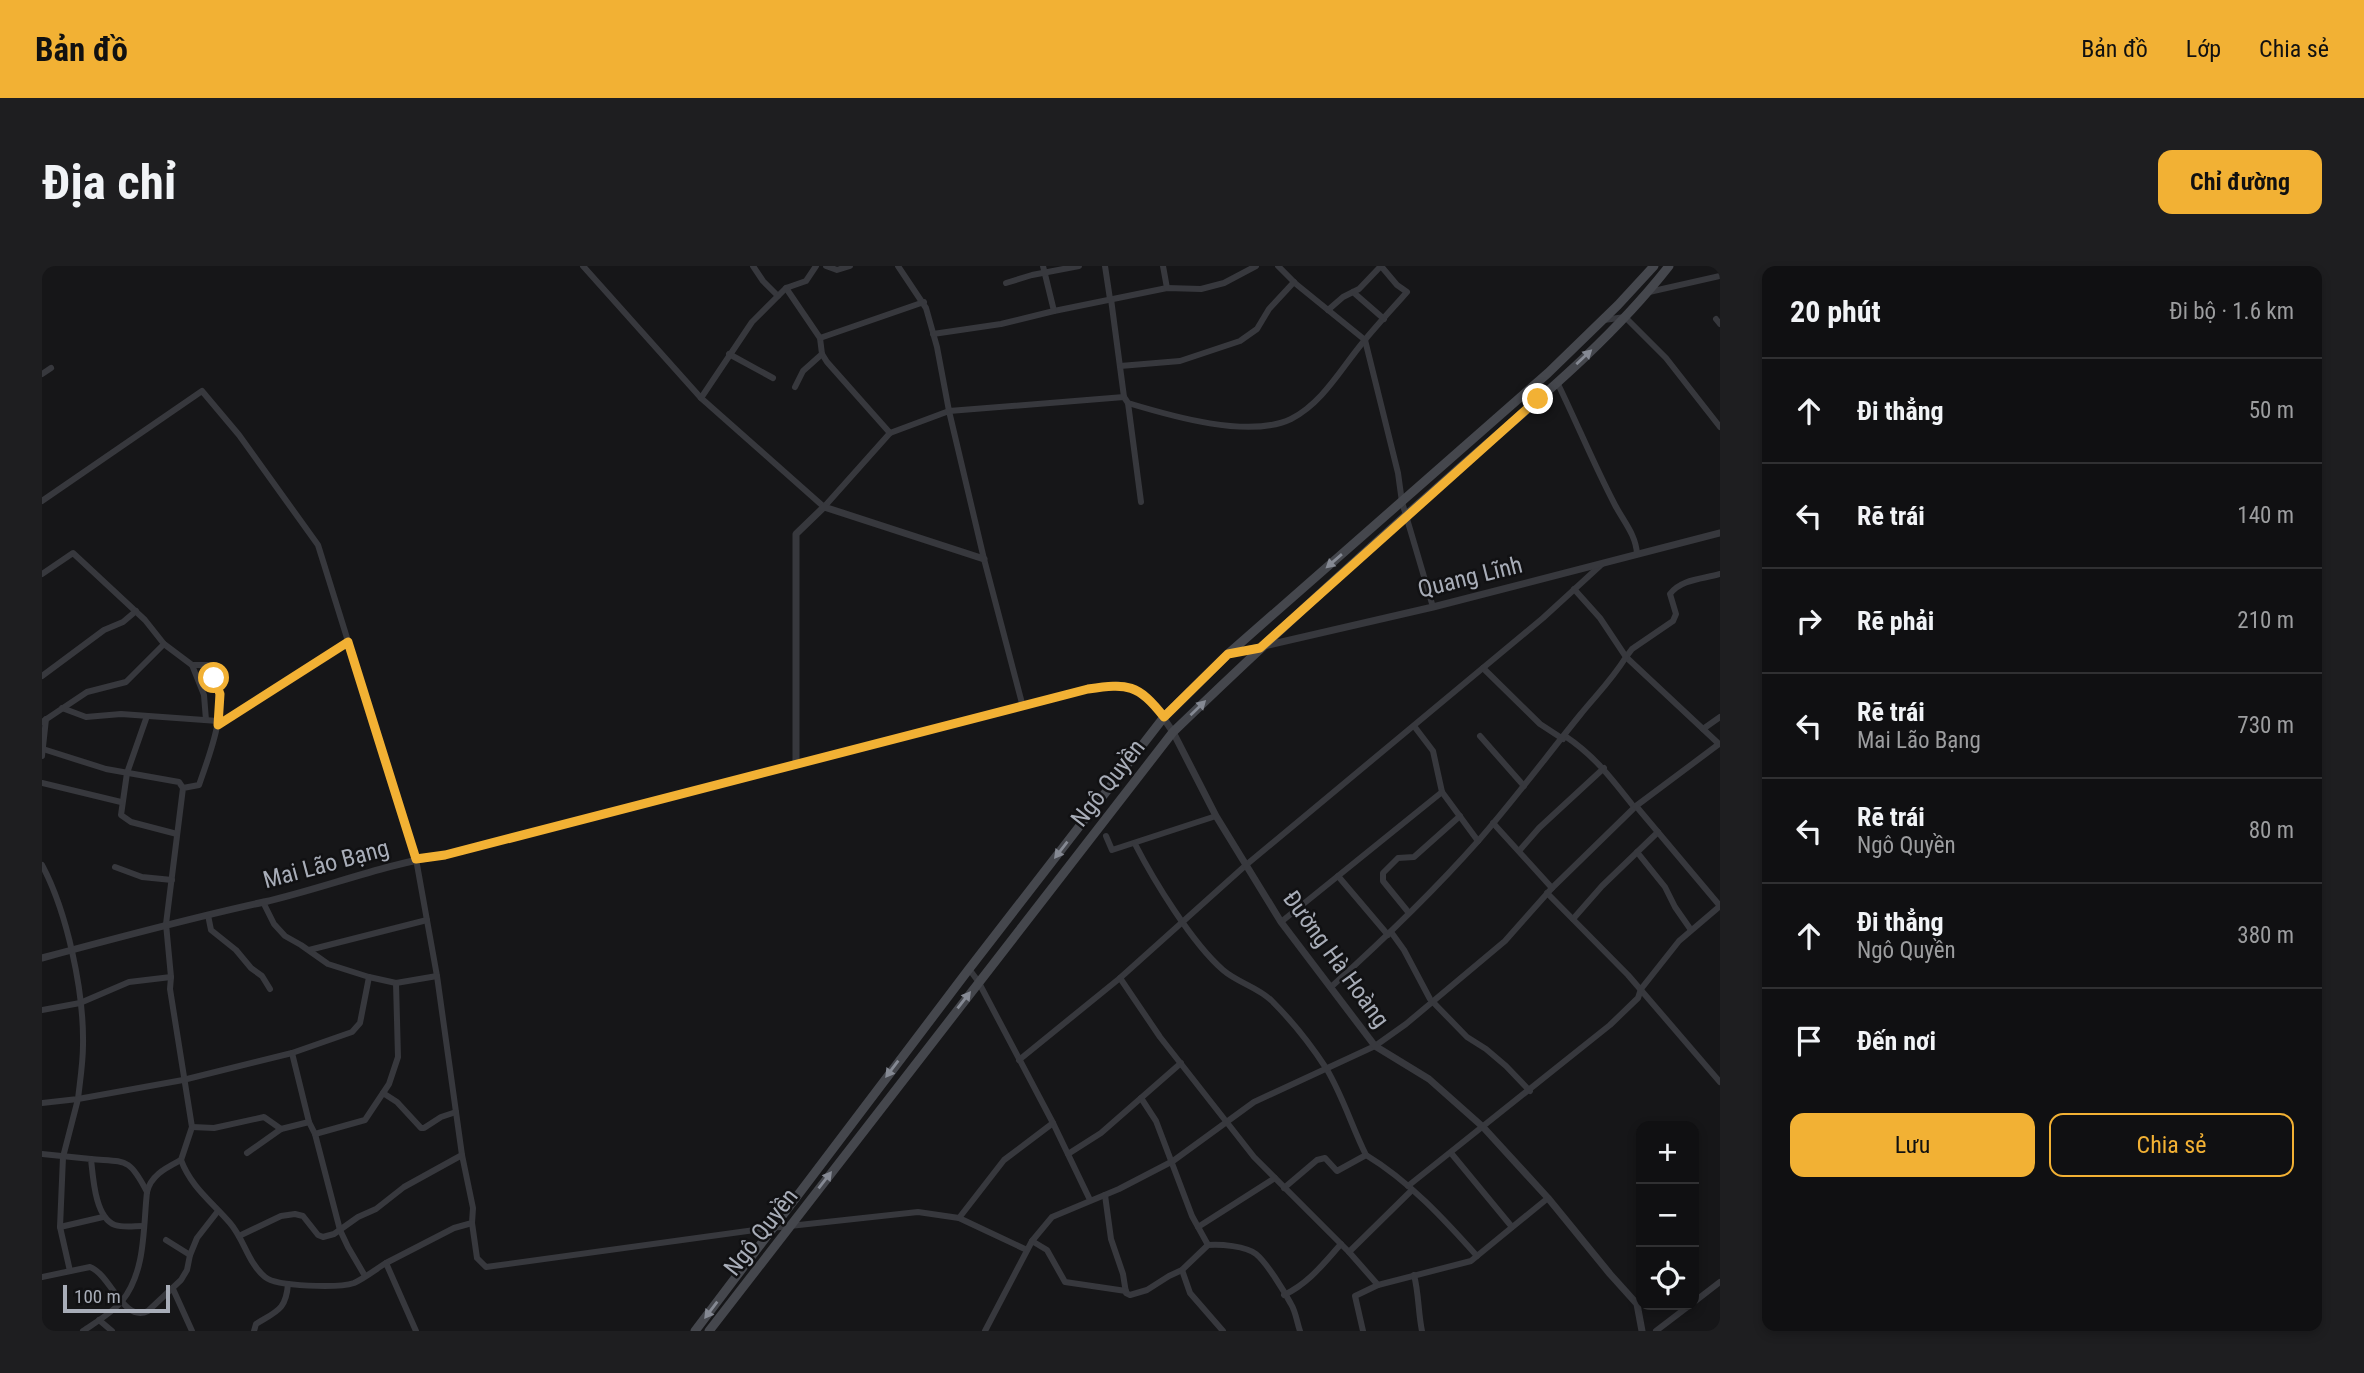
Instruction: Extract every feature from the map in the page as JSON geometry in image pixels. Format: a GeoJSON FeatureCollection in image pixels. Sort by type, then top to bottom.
{"type":"FeatureCollection","features":[{"type":"Feature","properties":{"kind":"main road","name":"Ngô Quyền"},"geometry":{"type":"LineString","coordinates":[[695,1331],[1164,717],[1228,654],[1548,373],[1654,266]]}},
{"type":"Feature","properties":{"kind":"main road","name":"Ngô Quyền"},"geometry":{"type":"LineString","coordinates":[[709,1331],[1173,732],[1260,648],[1557,382],[1625,317],[1669,266]]}},
{"type":"Feature","properties":{"kind":"street"},"geometry":{"type":"LineString","coordinates":[[583,266],[701,398],[824,508],[984,559]]}},
{"type":"Feature","properties":{"kind":"street"},"geometry":{"type":"LineString","coordinates":[[753,266],[778,296]]}},
{"type":"Feature","properties":{"kind":"street"},"geometry":{"type":"LineString","coordinates":[[701,398],[752,322],[786,288],[806,281],[816,266]]}},
{"type":"Feature","properties":{"kind":"street"},"geometry":{"type":"LineString","coordinates":[[826,266],[837,270],[850,266]]}},
{"type":"Feature","properties":{"kind":"street"},"geometry":{"type":"LineString","coordinates":[[898,266],[924,302],[984,559],[1023,707]]}},
{"type":"Feature","properties":{"kind":"street"},"geometry":{"type":"LineString","coordinates":[[1006,283],[1043,269],[1079,266]]}},
{"type":"Feature","properties":{"kind":"street"},"geometry":{"type":"LineString","coordinates":[[1105,266],[1141,502]]}},
{"type":"Feature","properties":{"kind":"street"},"geometry":{"type":"LineString","coordinates":[[1163,266],[1167,288]]}},
{"type":"Feature","properties":{"kind":"street"},"geometry":{"type":"LineString","coordinates":[[933,334],[1001,324],[1167,288],[1201,289],[1224,283],[1256,266]]}},
{"type":"Feature","properties":{"kind":"street"},"geometry":{"type":"LineString","coordinates":[[1278,266],[1365,340],[1398,473],[1402,502],[1433,607]]}},
{"type":"Feature","properties":{"kind":"street"},"geometry":{"type":"LineString","coordinates":[[796,765],[796,534],[824,508],[890,433],[949,411],[1126,400],[1177,418],[1243,427],[1265,427],[1291,419],[1313,404],[1407,292],[1396,285],[1381,266],[1353,292],[1328,310]]}},
{"type":"Feature","properties":{"kind":"street"},"geometry":{"type":"LineString","coordinates":[[1043,269],[1054,311]]}},
{"type":"Feature","properties":{"kind":"street"},"geometry":{"type":"LineString","coordinates":[[1649,292],[1720,276]]}},
{"type":"Feature","properties":{"kind":"street"},"geometry":{"type":"LineString","coordinates":[[1120,366],[1180,361],[1240,341],[1257,329],[1273,304],[1294,282]]}},
{"type":"Feature","properties":{"kind":"street"},"geometry":{"type":"LineString","coordinates":[[786,288],[820,338],[822,354],[890,433]]}},
{"type":"Feature","properties":{"kind":"street"},"geometry":{"type":"LineString","coordinates":[[1353,292],[1384,319]]}},
{"type":"Feature","properties":{"kind":"street"},"geometry":{"type":"LineString","coordinates":[[820,338],[924,302]]}},
{"type":"Feature","properties":{"kind":"street"},"geometry":{"type":"LineString","coordinates":[[1602,320],[1625,317],[1666,358],[1720,427]]}},
{"type":"Feature","properties":{"kind":"street"},"geometry":{"type":"LineString","coordinates":[[729,354],[773,378]]}},
{"type":"Feature","properties":{"kind":"street"},"geometry":{"type":"LineString","coordinates":[[795,387],[803,371],[822,354]]}},
{"type":"Feature","properties":{"kind":"street"},"geometry":{"type":"LineString","coordinates":[[42,374],[51,368]]}},
{"type":"Feature","properties":{"kind":"street"},"geometry":{"type":"LineString","coordinates":[[1557,382],[1637,545],[1637,554]]}},
{"type":"Feature","properties":{"kind":"street"},"geometry":{"type":"LineString","coordinates":[[42,501],[202,391],[239,435],[318,545],[416,859],[437,976],[462,1155],[473,1208],[471,1223],[477,1258],[486,1267],[773,1228],[918,1212],[959,1218],[1027,1250]]}},
{"type":"Feature","properties":{"kind":"street"},"geometry":{"type":"LineString","coordinates":[[1712,417],[1720,412]]}},
{"type":"Feature","properties":{"kind":"street","name":"Quang Lĩnh"},"geometry":{"type":"LineString","coordinates":[[1228,654],[1433,607],[1720,533]]}},
{"type":"Feature","properties":{"kind":"street"},"geometry":{"type":"LineString","coordinates":[[42,574],[73,553],[136,611],[164,644],[192,665],[204,695],[206,720]]}},
{"type":"Feature","properties":{"kind":"street"},"geometry":{"type":"LineString","coordinates":[[1019,1060],[1120,978],[1246,865],[1483,668],[1603,563]]}},
{"type":"Feature","properties":{"kind":"street"},"geometry":{"type":"LineString","coordinates":[[1331,988],[1389,934],[1478,841],[1612,680],[1632,649],[1673,621],[1676,614],[1670,596],[1674,588],[1694,579],[1719,574],[1720,584]]}},
{"type":"Feature","properties":{"kind":"street"},"geometry":{"type":"LineString","coordinates":[[985,1331],[1032,1241],[1052,1217],[1105,1195],[1173,1161],[1254,1102],[1375,1045],[1406,1024],[1505,941],[1550,890],[1635,806],[1719,744],[1626,657],[1600,618],[1574,589]]}},
{"type":"Feature","properties":{"kind":"street"},"geometry":{"type":"LineString","coordinates":[[42,676],[104,630],[123,622],[136,611]]}},
{"type":"Feature","properties":{"kind":"street"},"geometry":{"type":"LineString","coordinates":[[62,708],[86,717],[121,714],[218,723],[348,642]]}},
{"type":"Feature","properties":{"kind":"street"},"geometry":{"type":"LineString","coordinates":[[42,756],[44,720],[87,692],[126,682],[164,644]]}},
{"type":"Feature","properties":{"kind":"street"},"geometry":{"type":"LineString","coordinates":[[183,788],[199,785],[218,723],[220,694],[211,671],[208,665],[192,665]]}},
{"type":"Feature","properties":{"kind":"street"},"geometry":{"type":"LineString","coordinates":[[1349,1252],[1410,1188],[1610,1025],[1638,998],[1641,989],[1679,941],[1720,906],[1604,768],[1587,751],[1537,721],[1483,668]]}},
{"type":"Feature","properties":{"kind":"street","name":"Mai Lão Bạng"},"geometry":{"type":"LineString","coordinates":[[42,958],[263,902],[416,859],[445,855],[1088,689],[1118,685],[1135,689],[1164,717],[1173,732]]}},
{"type":"Feature","properties":{"kind":"street"},"geometry":{"type":"LineString","coordinates":[[147,716],[127,773],[121,816],[126,820],[177,834]]}},
{"type":"Feature","properties":{"kind":"street"},"geometry":{"type":"LineString","coordinates":[[1703,729],[1720,717]]}},
{"type":"Feature","properties":{"kind":"street"},"geometry":{"type":"LineString","coordinates":[[1414,726],[1433,751],[1442,792],[1478,841]]}},
{"type":"Feature","properties":{"kind":"street","name":"Đường Hà Hoàng"},"geometry":{"type":"LineString","coordinates":[[1173,732],[1216,816],[1281,922],[1375,1045],[1429,1079],[1483,1127],[1548,1198],[1637,1304],[1642,1331]]}},
{"type":"Feature","properties":{"kind":"street"},"geometry":{"type":"LineString","coordinates":[[1480,736],[1524,786]]}},
{"type":"Feature","properties":{"kind":"street"},"geometry":{"type":"LineString","coordinates":[[43,749],[127,773],[179,782],[183,788],[166,925],[172,977],[170,989],[192,1127],[181,1160],[149,1182],[138,1273],[121,1302],[83,1331]]}},
{"type":"Feature","properties":{"kind":"street"},"geometry":{"type":"LineString","coordinates":[[1519,851],[1539,828],[1604,768]]}},
{"type":"Feature","properties":{"kind":"street"},"geometry":{"type":"LineString","coordinates":[[42,783],[121,802]]}},
{"type":"Feature","properties":{"kind":"street"},"geometry":{"type":"LineString","coordinates":[[1281,922],[1442,792]]}},
{"type":"Feature","properties":{"kind":"street"},"geometry":{"type":"LineString","coordinates":[[1106,836],[1112,850],[1216,816]]}},
{"type":"Feature","properties":{"kind":"street"},"geometry":{"type":"LineString","coordinates":[[1409,913],[1383,881],[1383,873],[1398,858],[1414,857],[1461,816]]}},
{"type":"Feature","properties":{"kind":"street"},"geometry":{"type":"LineString","coordinates":[[1493,823],[1573,919],[1641,989],[1720,1082]]}},
{"type":"Feature","properties":{"kind":"street"},"geometry":{"type":"LineString","coordinates":[[1573,919],[1658,832]]}},
{"type":"Feature","properties":{"kind":"street"},"geometry":{"type":"LineString","coordinates":[[1135,844],[1183,922],[1220,968],[1271,1000],[1326,1068],[1366,1155],[1410,1188],[1444,1219],[1477,1256]]}},
{"type":"Feature","properties":{"kind":"street"},"geometry":{"type":"LineString","coordinates":[[1637,852],[1665,887],[1691,930]]}},
{"type":"Feature","properties":{"kind":"street"},"geometry":{"type":"LineString","coordinates":[[42,865],[50,880],[72,950],[83,1045],[78,1099],[64,1157],[60,1227],[70,1271]]}},
{"type":"Feature","properties":{"kind":"street"},"geometry":{"type":"LineString","coordinates":[[116,867],[142,877],[172,880]]}},
{"type":"Feature","properties":{"kind":"street"},"geometry":{"type":"LineString","coordinates":[[1338,876],[1404,950],[1433,1002],[1467,1037],[1506,1066],[1530,1091]]}},
{"type":"Feature","properties":{"kind":"street"},"geometry":{"type":"LineString","coordinates":[[263,902],[276,928],[328,964],[396,983],[437,976]]}},
{"type":"Feature","properties":{"kind":"street"},"geometry":{"type":"LineString","coordinates":[[208,915],[211,930],[262,976],[270,989]]}},
{"type":"Feature","properties":{"kind":"street"},"geometry":{"type":"LineString","coordinates":[[309,950],[427,920]]}},
{"type":"Feature","properties":{"kind":"street"},"geometry":{"type":"LineString","coordinates":[[969,969],[978,981],[1053,1123],[1090,1200]]}},
{"type":"Feature","properties":{"kind":"street"},"geometry":{"type":"LineString","coordinates":[[42,1010],[79,1003],[129,982],[172,977]]}},
{"type":"Feature","properties":{"kind":"street"},"geometry":{"type":"LineString","coordinates":[[42,1103],[183,1080],[292,1053],[352,1032],[360,1023],[369,977]]}},
{"type":"Feature","properties":{"kind":"street"},"geometry":{"type":"LineString","coordinates":[[1120,978],[1160,1037],[1254,1157],[1349,1252],[1378,1285]]}},
{"type":"Feature","properties":{"kind":"street"},"geometry":{"type":"LineString","coordinates":[[315,1133],[365,1120],[389,1084],[398,1057],[396,983]]}},
{"type":"Feature","properties":{"kind":"street"},"geometry":{"type":"LineString","coordinates":[[292,1053],[340,1230],[365,1276]]}},
{"type":"Feature","properties":{"kind":"street"},"geometry":{"type":"LineString","coordinates":[[1068,1154],[1093,1140],[1181,1063]]}},
{"type":"Feature","properties":{"kind":"street"},"geometry":{"type":"LineString","coordinates":[[383,1093],[397,1102],[421,1128],[456,1112]]}},
{"type":"Feature","properties":{"kind":"street"},"geometry":{"type":"LineString","coordinates":[[1141,1098],[1156,1121],[1192,1216],[1208,1245]]}},
{"type":"Feature","properties":{"kind":"street"},"geometry":{"type":"LineString","coordinates":[[192,1127],[214,1128],[264,1118],[281,1129]]}},
{"type":"Feature","properties":{"kind":"street"},"geometry":{"type":"LineString","coordinates":[[247,1153],[281,1129],[309,1122]]}},
{"type":"Feature","properties":{"kind":"street"},"geometry":{"type":"LineString","coordinates":[[959,1218],[1004,1160],[1053,1123]]}},
{"type":"Feature","properties":{"kind":"street"},"geometry":{"type":"LineString","coordinates":[[1451,1153],[1511,1227]]}},
{"type":"Feature","properties":{"kind":"street"},"geometry":{"type":"LineString","coordinates":[[42,1154],[120,1160],[129,1164],[147,1192]]}},
{"type":"Feature","properties":{"kind":"street"},"geometry":{"type":"LineString","coordinates":[[239,1236],[281,1216],[295,1214],[303,1216],[318,1235],[323,1237],[334,1234],[358,1217],[376,1209],[404,1187],[462,1155]]}},
{"type":"Feature","properties":{"kind":"street"},"geometry":{"type":"LineString","coordinates":[[1284,1188],[1321,1158],[1325,1158],[1337,1171],[1366,1155]]}},
{"type":"Feature","properties":{"kind":"street"},"geometry":{"type":"LineString","coordinates":[[91,1159],[95,1191],[103,1217],[115,1225],[143,1226]]}},
{"type":"Feature","properties":{"kind":"street"},"geometry":{"type":"LineString","coordinates":[[181,1160],[192,1183],[231,1223],[254,1264],[266,1278],[276,1283],[314,1286],[352,1284],[454,1228],[471,1223]]}},
{"type":"Feature","properties":{"kind":"street"},"geometry":{"type":"LineString","coordinates":[[1198,1227],[1275,1178]]}},
{"type":"Feature","properties":{"kind":"street"},"geometry":{"type":"LineString","coordinates":[[1105,1195],[1111,1239],[1126,1291]]}},
{"type":"Feature","properties":{"kind":"street"},"geometry":{"type":"LineString","coordinates":[[1363,1331],[1354,1296],[1378,1285],[1471,1261],[1548,1198]]}},
{"type":"Feature","properties":{"kind":"street"},"geometry":{"type":"LineString","coordinates":[[42,1277],[90,1267],[97,1270],[121,1302],[135,1313],[142,1314],[173,1289],[187,1270],[197,1238],[218,1211]]}},
{"type":"Feature","properties":{"kind":"street"},"geometry":{"type":"LineString","coordinates":[[60,1227],[103,1217]]}},
{"type":"Feature","properties":{"kind":"street"},"geometry":{"type":"LineString","coordinates":[[166,1240],[190,1255]]}},
{"type":"Feature","properties":{"kind":"street"},"geometry":{"type":"LineString","coordinates":[[1032,1241],[1047,1250],[1065,1282],[1126,1291],[1130,1295],[1147,1290],[1182,1270],[1208,1245],[1248,1249],[1258,1255],[1292,1305],[1300,1331]]}},
{"type":"Feature","properties":{"kind":"street"},"geometry":{"type":"LineString","coordinates":[[1284,1295],[1322,1268],[1341,1244]]}},
{"type":"Feature","properties":{"kind":"street"},"geometry":{"type":"LineString","coordinates":[[386,1263],[416,1331]]}},
{"type":"Feature","properties":{"kind":"street"},"geometry":{"type":"LineString","coordinates":[[1182,1270],[1190,1293],[1223,1331]]}},
{"type":"Feature","properties":{"kind":"street"},"geometry":{"type":"LineString","coordinates":[[1414,1275],[1422,1331]]}},
{"type":"Feature","properties":{"kind":"street"},"geometry":{"type":"LineString","coordinates":[[1699,1298],[1720,1282]]}},
{"type":"Feature","properties":{"kind":"street"},"geometry":{"type":"LineString","coordinates":[[254,1331],[256,1324],[281,1309],[288,1284]]}},
{"type":"Feature","properties":{"kind":"street"},"geometry":{"type":"LineString","coordinates":[[173,1289],[192,1331]]}},
{"type":"Feature","properties":{"kind":"street"},"geometry":{"type":"LineString","coordinates":[[1656,1331],[1683,1310]]}},
{"type":"Feature","properties":{"kind":"street"},"geometry":{"type":"LineString","coordinates":[[99,1320],[112,1331]]}},
{"type":"Feature","properties":{"kind":"route"},"geometry":{"type":"LineString","coordinates":[[214,678],[220,694],[218,725],[348,642],[416,859],[445,855],[1088,689],[1118,685],[1135,689],[1164,717],[1228,654],[1260,648],[1538,399]]}}]}
